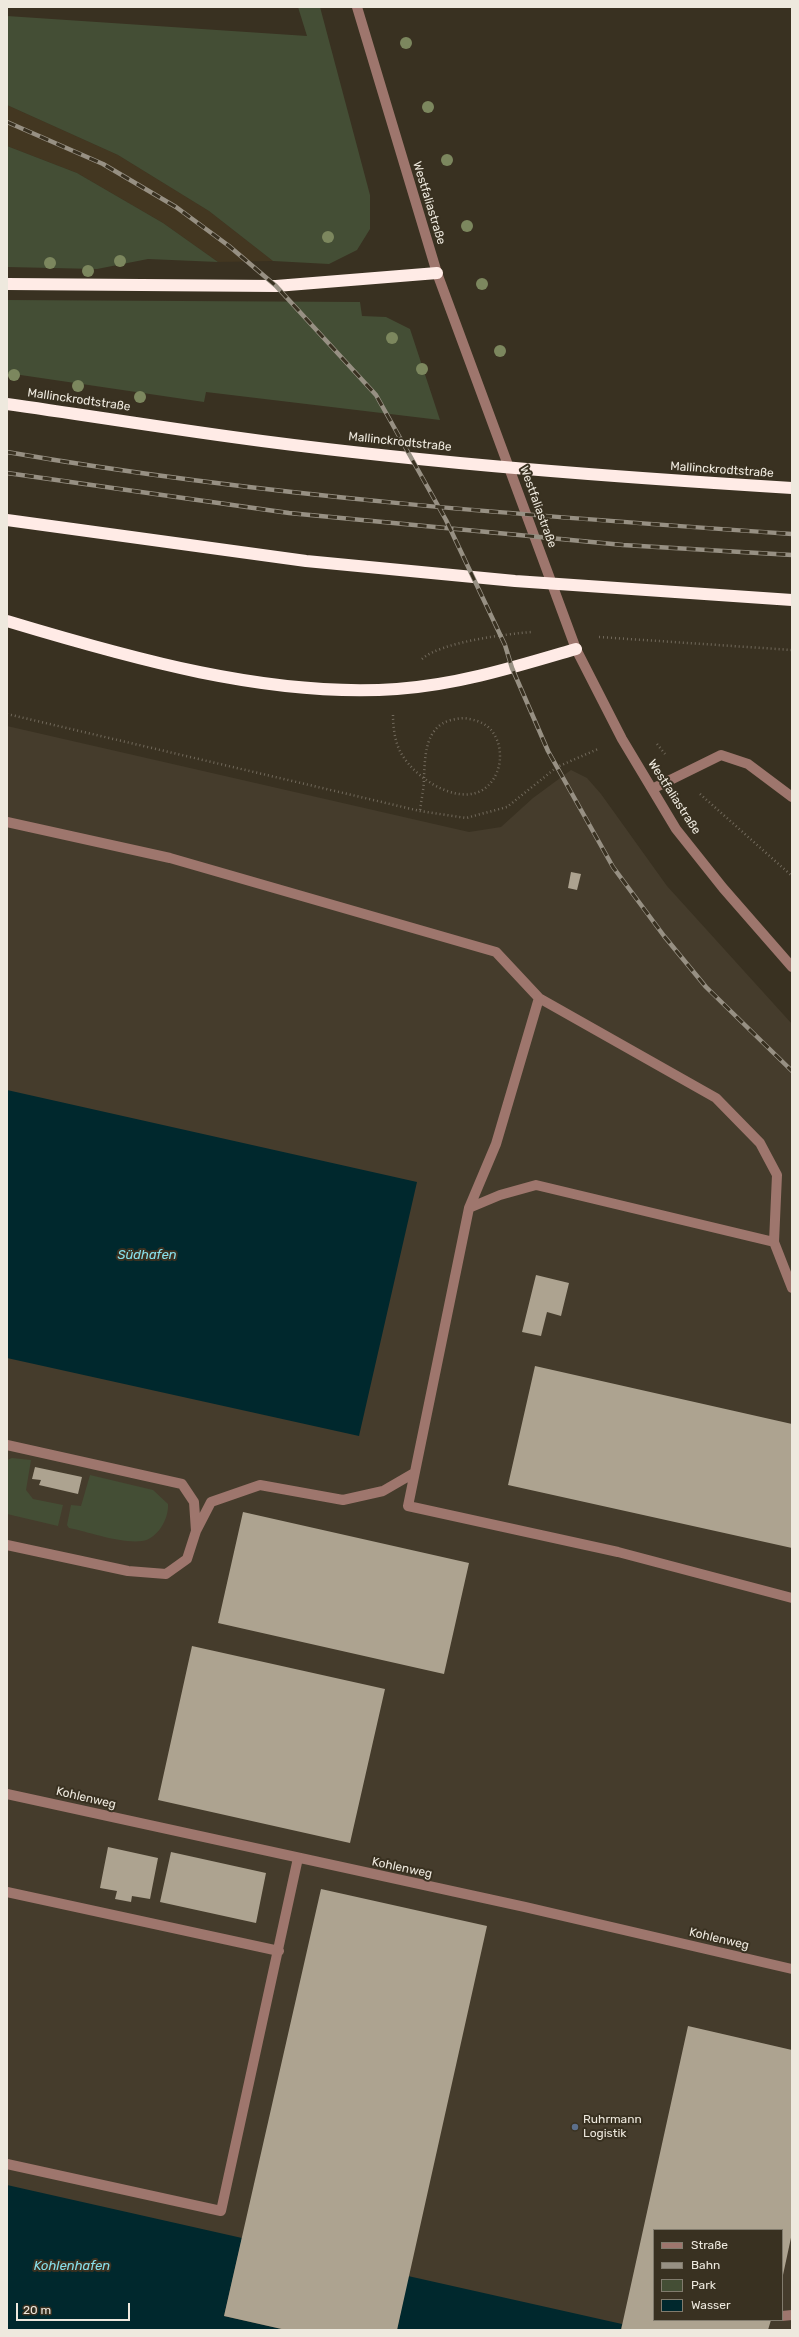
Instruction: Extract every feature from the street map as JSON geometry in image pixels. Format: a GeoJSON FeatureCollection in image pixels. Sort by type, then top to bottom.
{"type":"FeatureCollection","features":[{"type":"Feature","properties":{"kind":"highway"},"geometry":{"type":"LineString","coordinates":[[7,284],[276,286],[437,273]]}},
{"type":"Feature","properties":{"kind":"highway","name":"Mallinckrodtstraße"},"geometry":{"type":"LineString","coordinates":[[7,404],[264,441],[462,463],[662,480],[792,488]]}},
{"type":"Feature","properties":{"kind":"highway"},"geometry":{"type":"LineString","coordinates":[[7,520],[306,561],[515,581],[792,600]]}},
{"type":"Feature","properties":{"kind":"highway"},"geometry":{"type":"LineString","coordinates":[[7,621],[150,660],[260,683],[352,691],[399,689],[444,683],[512,668],[576,649]]}},
{"type":"Feature","properties":{"kind":"street","name":"Westfaliastraße"},"geometry":{"type":"LineString","coordinates":[[357,7],[437,273],[576,649],[622,739],[676,829],[738,905],[792,967]]}},
{"type":"Feature","properties":{"kind":"street"},"geometry":{"type":"LineString","coordinates":[[652,789],[721,755],[748,764],[792,797]]}},
{"type":"Feature","properties":{"kind":"street"},"geometry":{"type":"LineString","coordinates":[[7,822],[170,858],[496,952],[539,998],[716,1098],[760,1143],[777,1175],[774,1242],[792,1288]]}},
{"type":"Feature","properties":{"kind":"street"},"geometry":{"type":"LineString","coordinates":[[539,998],[496,1144],[469,1208],[408,1506],[618,1552],[792,1598]]}},
{"type":"Feature","properties":{"kind":"street"},"geometry":{"type":"LineString","coordinates":[[469,1208],[500,1195],[536,1186],[774,1242]]}},
{"type":"Feature","properties":{"kind":"street"},"geometry":{"type":"LineString","coordinates":[[7,1445],[182,1484],[194,1502],[196,1531]]}},
{"type":"Feature","properties":{"kind":"street"},"geometry":{"type":"LineString","coordinates":[[7,1545],[128,1571],[166,1574],[187,1559],[196,1531],[211,1502],[260,1485],[343,1500],[383,1491],[414,1472]]}},
{"type":"Feature","properties":{"kind":"street","name":"Kohlenweg"},"geometry":{"type":"LineString","coordinates":[[7,1794],[525,1907],[792,1969]]}},
{"type":"Feature","properties":{"kind":"street"},"geometry":{"type":"LineString","coordinates":[[7,2164],[221,2211],[279,1951],[298,1858]]}},
{"type":"Feature","properties":{"kind":"street"},"geometry":{"type":"LineString","coordinates":[[7,1892],[279,1951]]}},
{"type":"Feature","properties":{"kind":"path"},"geometry":{"type":"LineString","coordinates":[[7,714],[420,811],[466,818],[507,807],[557,767],[646,730],[704,800],[792,876]]}},
{"type":"Feature","properties":{"kind":"path"},"geometry":{"type":"LineString","coordinates":[[420,811],[424,768]]}},
{"type":"Feature","properties":{"kind":"shaded area"},"geometry":{"type":"Polygon","coordinates":[[[7,105],[118,155],[209,211],[273,261],[218,262],[163,223],[77,173],[7,146],[7,105]]]}},
{"type":"Feature","properties":{"kind":"shaded area"},"geometry":{"type":"Polygon","coordinates":[[[7,726],[469,832],[501,827],[533,798],[571,770],[587,778],[601,794],[667,886],[792,1024],[792,2330],[7,2330],[7,726]]]}},
{"type":"Feature","properties":{"kind":"green space"},"geometry":{"type":"Polygon","coordinates":[[[298,7],[320,7],[370,195],[370,229],[357,250],[329,264],[273,261],[209,211],[118,155],[7,105],[7,16],[307,36],[298,7]]]}},
{"type":"Feature","properties":{"kind":"green space"},"geometry":{"type":"Polygon","coordinates":[[[7,146],[77,173],[163,223],[218,262],[148,259],[97,269],[7,267],[7,146]]]}},
{"type":"Feature","properties":{"kind":"green space"},"geometry":{"type":"Polygon","coordinates":[[[7,300],[360,302],[362,316],[386,317],[410,329],[440,420],[206,392],[204,402],[7,373],[7,300]]]}},
{"type":"Feature","properties":{"kind":"green space"},"geometry":{"type":"Polygon","coordinates":[[[12,1458],[31,1460],[26,1490],[33,1499],[63,1505],[58,1526],[7,1514],[7,1460],[12,1458]]]}},
{"type":"Feature","properties":{"kind":"green space"},"geometry":{"type":"Polygon","coordinates":[[[90,1475],[153,1490],[168,1504],[167,1515],[158,1532],[142,1541],[125,1541],[69,1528],[67,1525],[71,1505],[81,1506],[90,1475]]]}},
{"type":"Feature","properties":{"kind":"water","name":"Südhafen"},"geometry":{"type":"Polygon","coordinates":[[[7,1090],[417,1182],[359,1436],[7,1358],[7,1090]]]}},
{"type":"Feature","properties":{"kind":"water","name":"Kohlenhafen"},"geometry":{"type":"Polygon","coordinates":[[[7,2185],[242,2238],[224,2316],[286,2330],[7,2330],[7,2185]]]}},
{"type":"Feature","properties":{"kind":"water"},"geometry":{"type":"Polygon","coordinates":[[[408,2276],[622,2324],[621,2330],[397,2330],[408,2276]]]}},
{"type":"Feature","properties":{"kind":"building"},"geometry":{"type":"Polygon","coordinates":[[[571,872],[581,874],[577,890],[568,888],[571,872]]]}},
{"type":"Feature","properties":{"kind":"building"},"geometry":{"type":"Polygon","coordinates":[[[536,1275],[569,1283],[561,1316],[547,1312],[541,1336],[522,1332],[536,1275]]]}},
{"type":"Feature","properties":{"kind":"building"},"geometry":{"type":"Polygon","coordinates":[[[535,1366],[792,1424],[792,1548],[508,1485],[535,1366]]]}},
{"type":"Feature","properties":{"kind":"building"},"geometry":{"type":"Polygon","coordinates":[[[35,1467],[82,1477],[78,1494],[39,1485],[41,1480],[32,1479],[35,1467]]]}},
{"type":"Feature","properties":{"kind":"building"},"geometry":{"type":"Polygon","coordinates":[[[243,1512],[469,1563],[444,1674],[218,1623],[243,1512]]]}},
{"type":"Feature","properties":{"kind":"building"},"geometry":{"type":"Polygon","coordinates":[[[192,1646],[385,1689],[350,1843],[158,1800],[192,1646]]]}},
{"type":"Feature","properties":{"kind":"building"},"geometry":{"type":"Polygon","coordinates":[[[108,1847],[158,1858],[150,1899],[132,1896],[131,1902],[115,1899],[117,1891],[100,1888],[108,1847]]]}},
{"type":"Feature","properties":{"kind":"building"},"geometry":{"type":"Polygon","coordinates":[[[171,1852],[266,1873],[256,1923],[160,1902],[171,1852]]]}},
{"type":"Feature","properties":{"kind":"building"},"geometry":{"type":"Polygon","coordinates":[[[321,1889],[487,1926],[397,2330],[286,2330],[224,2316],[321,1889]]]}},
{"type":"Feature","properties":{"kind":"building"},"geometry":{"type":"Polygon","coordinates":[[[688,2026],[792,2050],[792,2233],[783,2275],[783,2229],[653,2229],[653,2321],[771,2321],[768,2330],[621,2330],[688,2026]]]}},
{"type":"Feature","properties":{"kind":"railway"},"geometry":{"type":"LineString","coordinates":[[7,122],[103,164],[176,207],[229,246],[276,286],[376,395],[446,520],[505,645],[512,668],[548,751],[613,867],[664,936],[706,987],[792,1071]]}},
{"type":"Feature","properties":{"kind":"railway"},"geometry":{"type":"LineString","coordinates":[[7,452],[104,468],[300,493],[497,512],[792,534]]}},
{"type":"Feature","properties":{"kind":"railway"},"geometry":{"type":"LineString","coordinates":[[7,473],[289,513],[623,545],[792,555]]}},
{"type":"Feature","properties":{"kind":"place","name":"Ruhrmann Logistik"},"geometry":{"type":"Point","coordinates":[575,2127]}}]}
